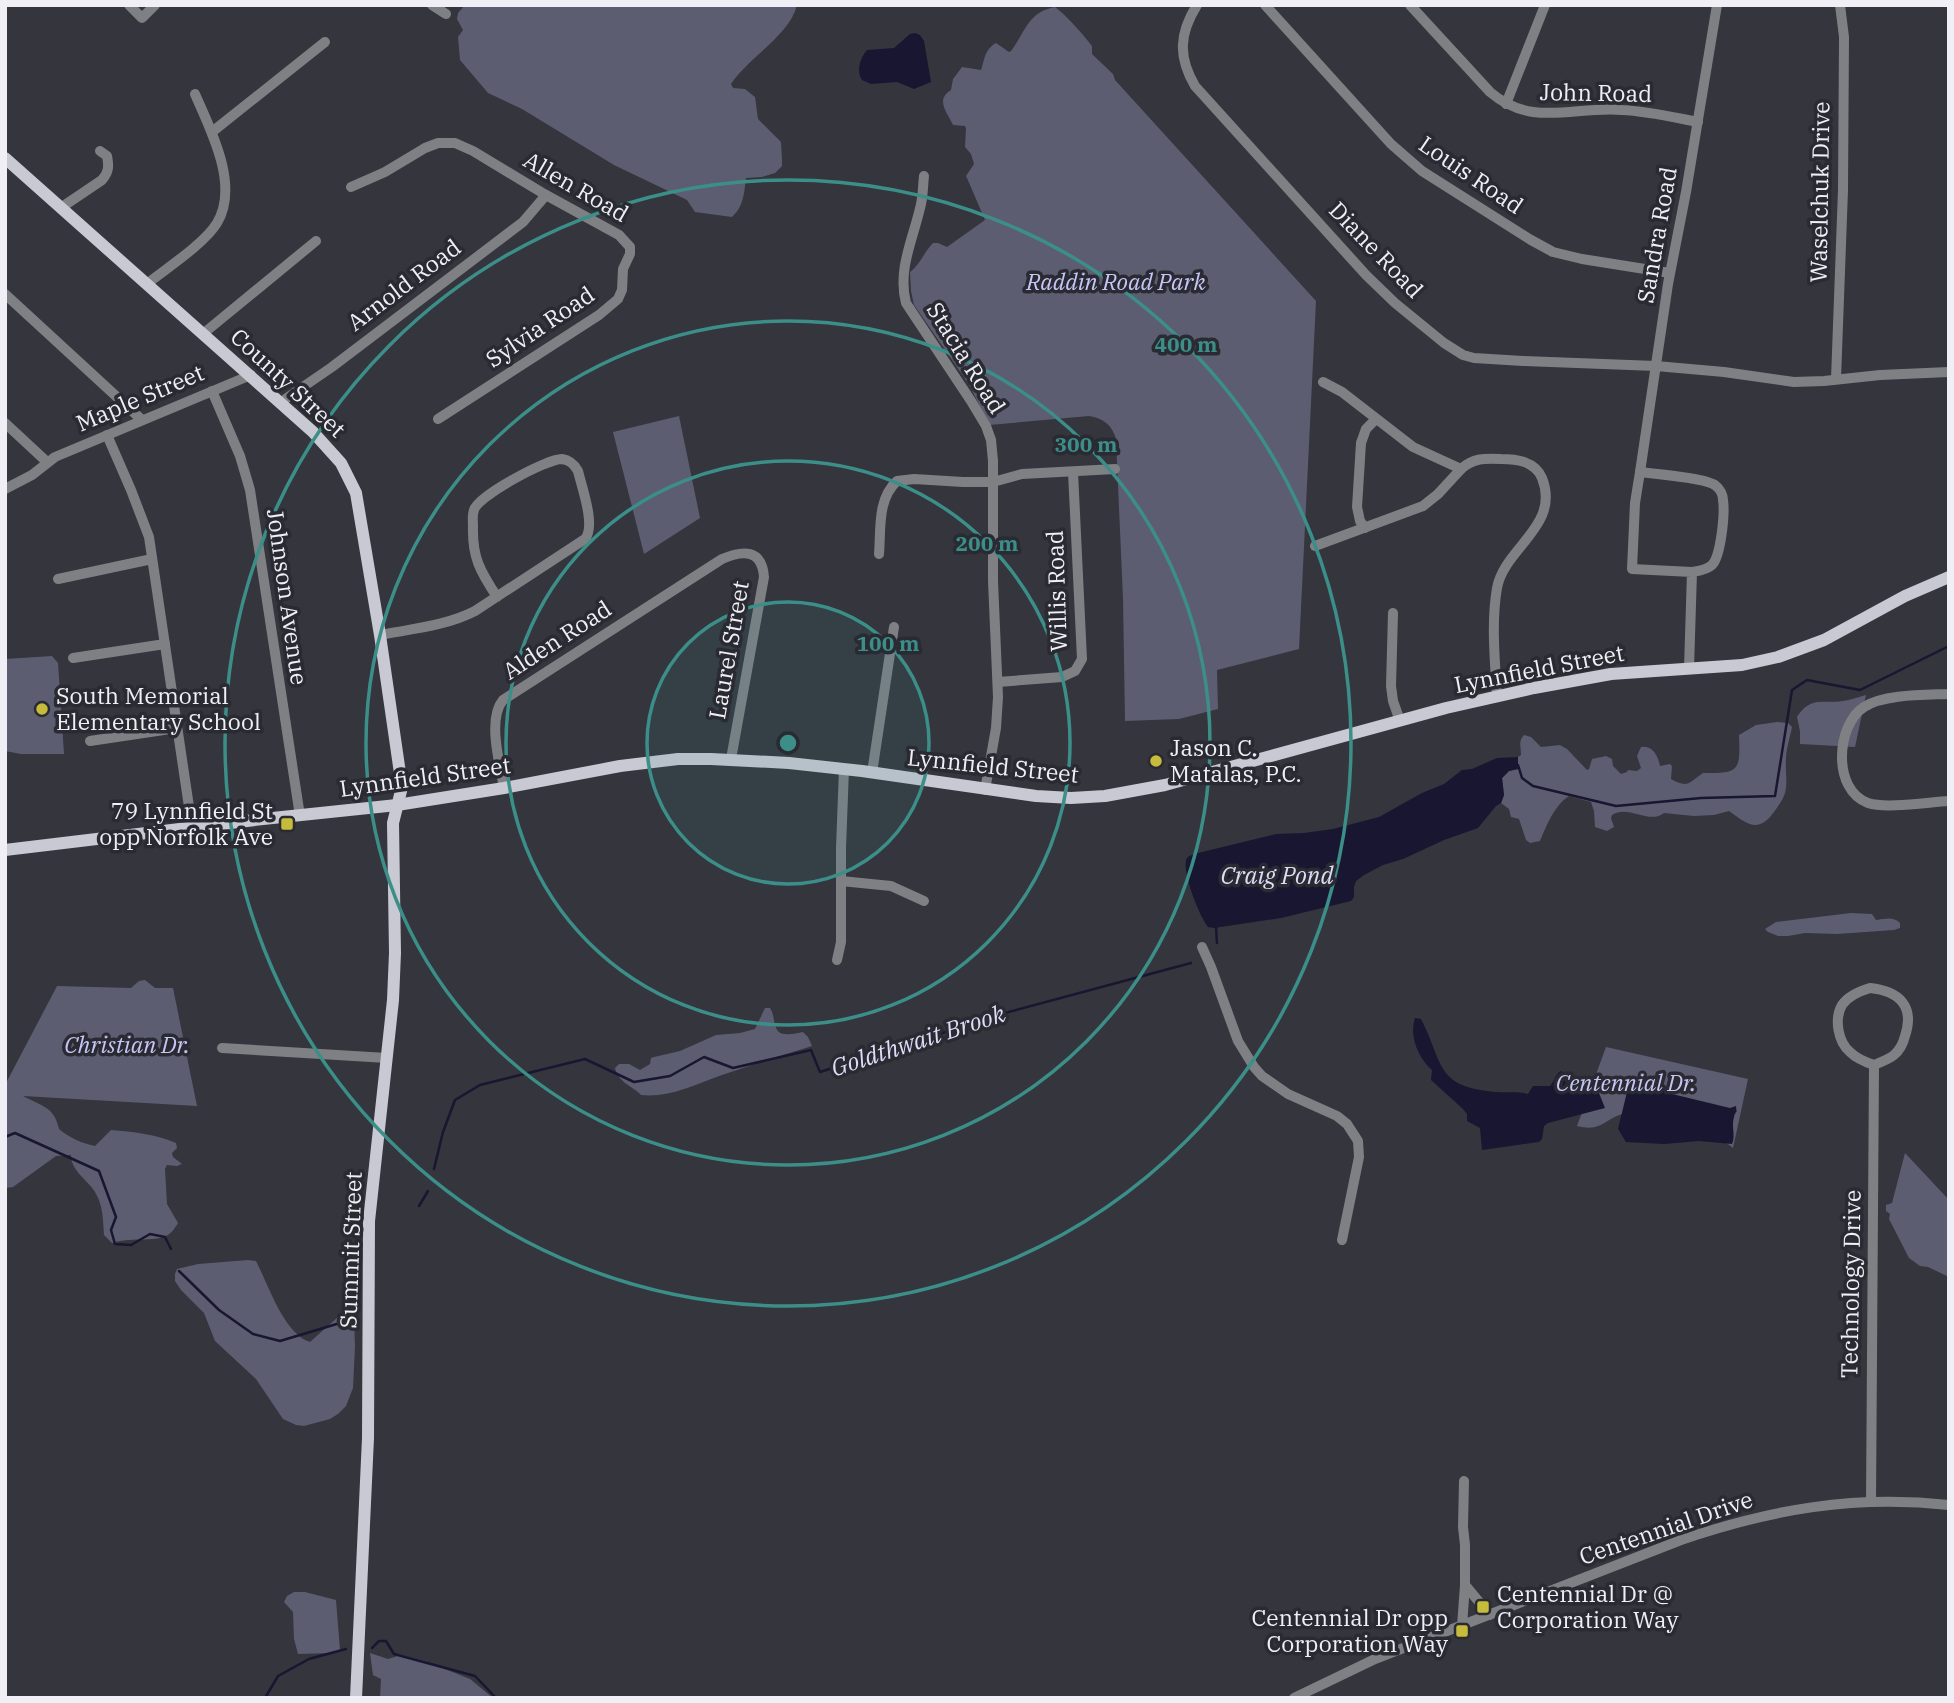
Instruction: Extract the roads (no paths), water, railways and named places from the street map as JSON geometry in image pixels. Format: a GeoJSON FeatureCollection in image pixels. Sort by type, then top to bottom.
{"type":"FeatureCollection","features":[{"type":"Feature","properties":{"kind":"main road","name":"County Street"},"geometry":{"type":"LineString","coordinates":[[5,158],[281,402],[323,441],[341,463],[353,485],[358,503],[380,635],[402,787],[397,805]]}},
{"type":"Feature","properties":{"kind":"main road","name":"Lynnfield Street"},"geometry":{"type":"LineString","coordinates":[[5,850],[397,805],[642,763],[694,759],[789,763],[1036,796],[1072,798],[1129,792],[1165,786],[1446,708],[1572,680],[1611,674],[1742,665],[1795,652],[1824,640],[1905,596],[1949,577]]}},
{"type":"Feature","properties":{"kind":"main road","name":"Summit Street"},"geometry":{"type":"LineString","coordinates":[[356,1698],[368,1438],[369,1221],[394,986],[394,823],[397,805]]}},
{"type":"Feature","properties":{"kind":"street"},"geometry":{"type":"LineString","coordinates":[[129,5],[142,18],[155,5]]}},
{"type":"Feature","properties":{"kind":"street"},"geometry":{"type":"LineString","coordinates":[[432,5],[446,14]]}},
{"type":"Feature","properties":{"kind":"street","name":"Diane Road"},"geometry":{"type":"LineString","coordinates":[[1198,5],[1186,27],[1182,50],[1187,73],[1195,86],[1366,275],[1395,303],[1462,355],[1482,359],[1656,366],[1794,382],[1949,372]]}},
{"type":"Feature","properties":{"kind":"street","name":"Louis Road"},"geometry":{"type":"LineString","coordinates":[[1265,5],[1391,144],[1422,171],[1553,252],[1670,273]]}},
{"type":"Feature","properties":{"kind":"street","name":"John Road"},"geometry":{"type":"LineString","coordinates":[[1410,5],[1490,92],[1518,109],[1541,113],[1620,110],[1698,122]]}},
{"type":"Feature","properties":{"kind":"street"},"geometry":{"type":"LineString","coordinates":[[1506,104],[1545,5]]}},
{"type":"Feature","properties":{"kind":"street","name":"Sandra Road"},"geometry":{"type":"LineString","coordinates":[[1692,572],[1632,569],[1635,503],[1670,273],[1717,5]]}},
{"type":"Feature","properties":{"kind":"street","name":"Waselchuk Drive"},"geometry":{"type":"LineString","coordinates":[[1836,379],[1843,190],[1843,37],[1840,5]]}},
{"type":"Feature","properties":{"kind":"street"},"geometry":{"type":"LineString","coordinates":[[212,132],[325,42]]}},
{"type":"Feature","properties":{"kind":"street"},"geometry":{"type":"LineString","coordinates":[[148,283],[200,242],[217,223],[223,203],[224,182],[220,156],[195,94]]}},
{"type":"Feature","properties":{"kind":"street","name":"Allen Road"},"geometry":{"type":"LineString","coordinates":[[351,187],[385,172],[421,150],[438,143],[455,143],[619,235],[630,246]]}},
{"type":"Feature","properties":{"kind":"street"},"geometry":{"type":"LineString","coordinates":[[62,207],[107,174],[107,156],[100,151]]}},
{"type":"Feature","properties":{"kind":"street","name":"Stacia Road"},"geometry":{"type":"LineString","coordinates":[[924,176],[921,203],[904,269],[903,291],[906,303],[950,367],[986,426],[991,440],[998,682],[996,728],[985,790]]}},
{"type":"Feature","properties":{"kind":"street","name":"Arnold Road"},"geometry":{"type":"LineString","coordinates":[[281,402],[332,367],[523,222],[546,195]]}},
{"type":"Feature","properties":{"kind":"street"},"geometry":{"type":"LineString","coordinates":[[204,333],[316,241]]}},
{"type":"Feature","properties":{"kind":"street","name":"Sylvia Road"},"geometry":{"type":"LineString","coordinates":[[438,419],[618,299],[630,246]]}},
{"type":"Feature","properties":{"kind":"street"},"geometry":{"type":"LineString","coordinates":[[5,294],[142,420]]}},
{"type":"Feature","properties":{"kind":"street","name":"Maple Street"},"geometry":{"type":"LineString","coordinates":[[5,489],[32,475],[47,462],[251,375]]}},
{"type":"Feature","properties":{"kind":"street"},"geometry":{"type":"LineString","coordinates":[[1324,382],[1342,392],[1413,447],[1461,469]]}},
{"type":"Feature","properties":{"kind":"street","name":"Johnson Avenue"},"geometry":{"type":"LineString","coordinates":[[212,391],[240,456],[250,490],[300,816]]}},
{"type":"Feature","properties":{"kind":"street"},"geometry":{"type":"LineString","coordinates":[[1365,528],[1360,521],[1357,507],[1361,443],[1366,429],[1376,419]]}},
{"type":"Feature","properties":{"kind":"street"},"geometry":{"type":"LineString","coordinates":[[5,423],[47,462]]}},
{"type":"Feature","properties":{"kind":"street"},"geometry":{"type":"LineString","coordinates":[[107,435],[149,537],[192,827]]}},
{"type":"Feature","properties":{"kind":"street"},"geometry":{"type":"LineString","coordinates":[[1315,546],[1431,501],[1461,469],[1474,460],[1484,458],[1526,462],[1539,473],[1545,489],[1545,507],[1529,538],[1503,572],[1497,589],[1494,645],[1497,696]]}},
{"type":"Feature","properties":{"kind":"street"},"geometry":{"type":"LineString","coordinates":[[380,635],[450,621],[475,611],[497,597],[577,545],[589,535],[589,522],[578,471],[569,461],[555,460],[539,466],[487,496],[476,506],[473,521],[475,556],[483,576],[497,597]]}},
{"type":"Feature","properties":{"kind":"street"},"geometry":{"type":"LineString","coordinates":[[879,554],[883,507],[888,492],[897,481],[914,479],[993,482],[1022,474],[1115,469]]}},
{"type":"Feature","properties":{"kind":"street","name":"Willis Road"},"geometry":{"type":"LineString","coordinates":[[998,682],[1062,677],[1074,671],[1082,659],[1073,472]]}},
{"type":"Feature","properties":{"kind":"street"},"geometry":{"type":"LineString","coordinates":[[1640,472],[1710,482],[1720,491],[1724,504],[1716,559],[1707,569],[1692,572],[1689,668]]}},
{"type":"Feature","properties":{"kind":"street","name":"Laurel Street"},"geometry":{"type":"LineString","coordinates":[[711,566],[733,554],[747,553],[755,556],[764,569],[757,625],[731,759]]}},
{"type":"Feature","properties":{"kind":"street"},"geometry":{"type":"LineString","coordinates":[[58,579],[152,559]]}},
{"type":"Feature","properties":{"kind":"street","name":"Alden Road"},"geometry":{"type":"LineString","coordinates":[[504,788],[494,720],[503,700],[711,566]]}},
{"type":"Feature","properties":{"kind":"street"},"geometry":{"type":"LineString","coordinates":[[1393,613],[1391,685],[1400,721]]}},
{"type":"Feature","properties":{"kind":"street"},"geometry":{"type":"LineString","coordinates":[[872,773],[894,626]]}},
{"type":"Feature","properties":{"kind":"street"},"geometry":{"type":"LineString","coordinates":[[73,659],[164,644]]}},
{"type":"Feature","properties":{"kind":"street"},"geometry":{"type":"LineString","coordinates":[[1949,694],[1893,698],[1866,705],[1852,719],[1847,729],[1843,754],[1843,767],[1851,790],[1869,803],[1949,801]]}},
{"type":"Feature","properties":{"kind":"street"},"geometry":{"type":"LineString","coordinates":[[90,741],[177,728]]}},
{"type":"Feature","properties":{"kind":"street"},"geometry":{"type":"LineString","coordinates":[[837,960],[841,942],[844,769]]}},
{"type":"Feature","properties":{"kind":"street"},"geometry":{"type":"LineString","coordinates":[[841,881],[891,886],[924,901]]}},
{"type":"Feature","properties":{"kind":"street"},"geometry":{"type":"LineString","coordinates":[[1202,947],[1238,1041],[1254,1067],[1288,1094],[1337,1116],[1347,1124],[1358,1141],[1359,1157],[1342,1240]]}},
{"type":"Feature","properties":{"kind":"street"},"geometry":{"type":"LineString","coordinates":[[1870,988],[1884,989],[1897,996],[1908,1011],[1909,1018],[1902,1045],[1893,1057],[1874,1065],[1858,1059],[1847,1050],[1839,1035],[1838,1021],[1842,1005],[1856,992],[1870,988]]}},
{"type":"Feature","properties":{"kind":"street"},"geometry":{"type":"LineString","coordinates":[[222,1048],[387,1058]]}},
{"type":"Feature","properties":{"kind":"street","name":"Technology Drive"},"geometry":{"type":"LineString","coordinates":[[1871,1502],[1874,1065]]}},
{"type":"Feature","properties":{"kind":"street"},"geometry":{"type":"LineString","coordinates":[[1462,1626],[1465,1585],[1464,1481]]}},
{"type":"Feature","properties":{"kind":"street","name":"Centennial Drive"},"geometry":{"type":"LineString","coordinates":[[1294,1698],[1347,1671],[1681,1540],[1728,1525],[1797,1509],[1871,1502],[1949,1505]]}},
{"type":"Feature","properties":{"kind":"street"},"geometry":{"type":"LineString","coordinates":[[1465,1585],[1490,1615]]}},
{"type":"Feature","properties":{"kind":"water"},"geometry":{"type":"Polygon","coordinates":[[[915,33],[924,41],[931,82],[914,89],[897,82],[871,84],[862,80],[860,65],[867,50],[894,48],[915,33]]]}},
{"type":"Feature","properties":{"kind":"water","name":"Craig Pond"},"geometry":{"type":"Polygon","coordinates":[[[1518,757],[1518,769],[1509,771],[1502,778],[1504,795],[1501,803],[1478,828],[1364,875],[1356,881],[1351,901],[1281,918],[1214,928],[1208,927],[1200,914],[1192,895],[1186,867],[1187,858],[1194,854],[1276,834],[1333,829],[1379,817],[1444,784],[1462,770],[1472,769],[1497,758],[1518,757]]]}},
{"type":"Feature","properties":{"kind":"water"},"geometry":{"type":"Polygon","coordinates":[[[1415,1018],[1421,1019],[1444,1070],[1462,1085],[1496,1092],[1528,1094],[1533,1086],[1550,1086],[1561,1071],[1581,1089],[1599,1093],[1605,1108],[1548,1123],[1544,1126],[1539,1142],[1482,1150],[1480,1128],[1467,1121],[1467,1114],[1463,1109],[1431,1080],[1432,1070],[1419,1053],[1414,1039],[1415,1018]]]}},
{"type":"Feature","properties":{"kind":"water"},"geometry":{"type":"Polygon","coordinates":[[[1633,1085],[1655,1087],[1672,1094],[1730,1108],[1736,1106],[1732,1144],[1699,1141],[1664,1144],[1626,1142],[1618,1129],[1628,1088],[1633,1085]]]}},
{"type":"Feature","properties":{"kind":"waterway","name":"Goldthwait Brook"},"geometry":{"type":"LineString","coordinates":[[1515,765],[1518,765],[1522,778],[1533,786],[1616,806],[1701,798],[1775,796],[1792,690],[1807,680],[1860,690],[1949,646]]}},
{"type":"Feature","properties":{"kind":"waterway","name":"Goldthwait Brook"},"geometry":{"type":"LineString","coordinates":[[1216,927],[1217,943]]}},
{"type":"Feature","properties":{"kind":"waterway","name":"Goldthwait Brook"},"geometry":{"type":"LineString","coordinates":[[434,1169],[443,1132],[455,1100],[480,1085],[585,1059],[634,1082],[670,1076],[704,1057],[733,1068],[811,1050],[820,1072],[1005,1013],[1191,963]]}},
{"type":"Feature","properties":{"kind":"waterway","name":"Goldthwait Brook"},"geometry":{"type":"LineString","coordinates":[[5,1137],[15,1133],[99,1171],[116,1217],[111,1230],[115,1244],[131,1245],[150,1234],[165,1237],[171,1249]]}},
{"type":"Feature","properties":{"kind":"waterway","name":"Goldthwait Brook"},"geometry":{"type":"LineString","coordinates":[[419,1206],[428,1191]]}},
{"type":"Feature","properties":{"kind":"waterway","name":"Goldthwait Brook"},"geometry":{"type":"LineString","coordinates":[[179,1271],[219,1310],[253,1334],[280,1341],[350,1320]]}},
{"type":"Feature","properties":{"kind":"waterway"},"geometry":{"type":"LineString","coordinates":[[372,1648],[379,1641],[386,1641],[394,1654],[475,1676],[496,1698]]}},
{"type":"Feature","properties":{"kind":"waterway"},"geometry":{"type":"LineString","coordinates":[[265,1698],[278,1676],[309,1659],[346,1649]]}},
{"type":"Feature","properties":{"kind":"place","name":"South Memorial Elementary School"},"geometry":{"type":"Point","coordinates":[42,709]}},
{"type":"Feature","properties":{"kind":"place","name":"Jason C. Matalas, P.C."},"geometry":{"type":"Point","coordinates":[1156,761]}},
{"type":"Feature","properties":{"kind":"place","name":"79 Lynnfield St opp Norfolk Ave"},"geometry":{"type":"Point","coordinates":[287,824]}},
{"type":"Feature","properties":{"kind":"place","name":"Centennial Dr @ Corporation Way"},"geometry":{"type":"Point","coordinates":[1483,1607]}},
{"type":"Feature","properties":{"kind":"place","name":"Centennial Dr opp Corporation Way"},"geometry":{"type":"Point","coordinates":[1462,1631]}},
{"type":"Feature","properties":{"kind":"park label","name":"Raddin Road Park"},"geometry":{"type":"Point","coordinates":[1116,282]}},
{"type":"Feature","properties":{"kind":"park label","name":"Christian Dr."},"geometry":{"type":"Point","coordinates":[127,1045]}},
{"type":"Feature","properties":{"kind":"park label","name":"Centennial Dr."},"geometry":{"type":"Point","coordinates":[1626,1083]}}]}
